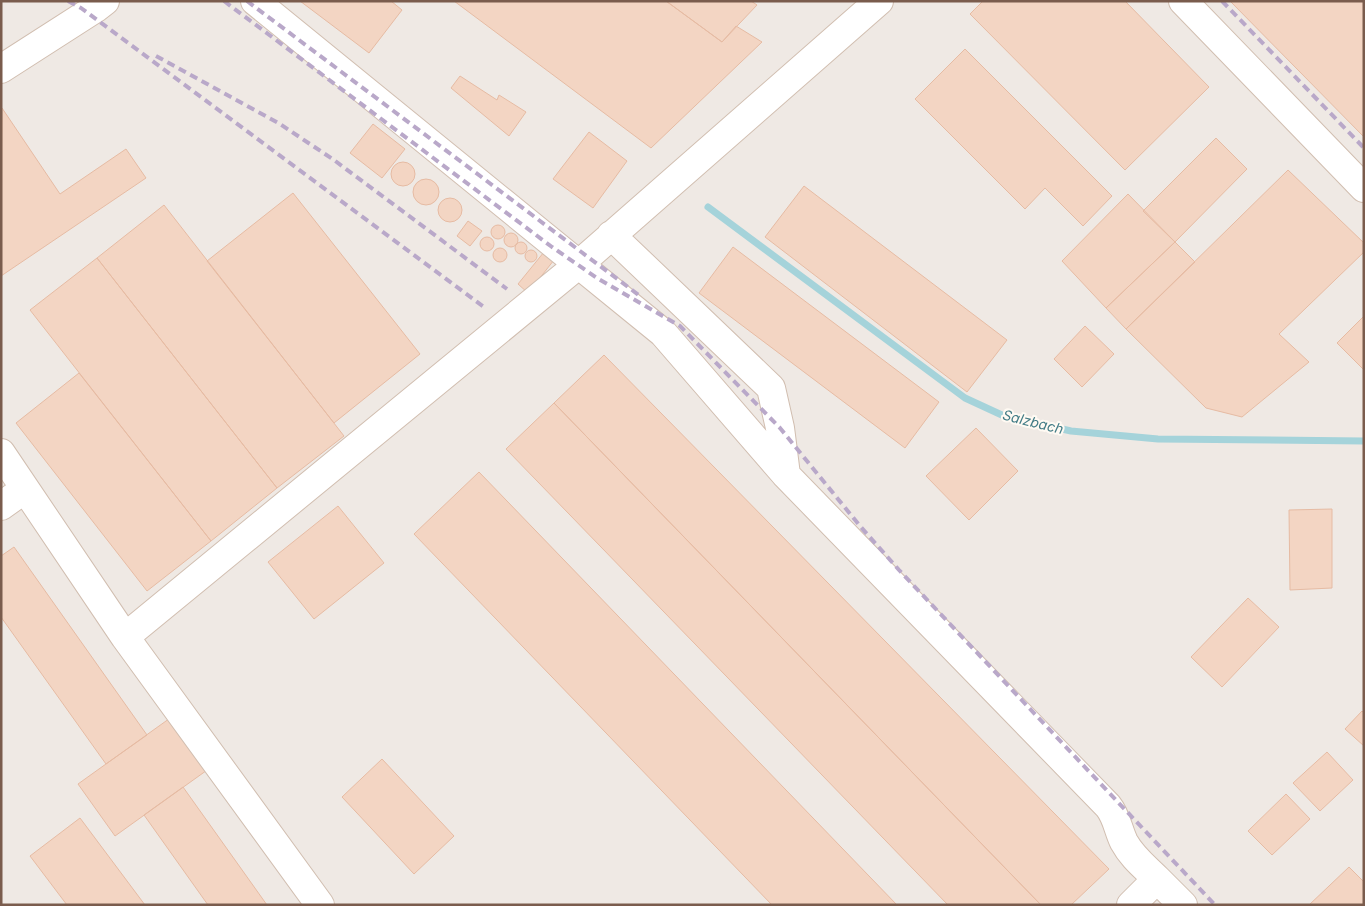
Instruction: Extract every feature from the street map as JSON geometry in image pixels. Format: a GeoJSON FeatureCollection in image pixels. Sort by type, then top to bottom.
{"type":"FeatureCollection","features":[{"type":"Feature","properties":{"kind":"lane"},"geometry":{"type":"LineString","coordinates":[[254,1],[663,333],[786,475],[1108,806],[1114,814],[1124,842],[1133,857],[1184,905]]}},
{"type":"Feature","properties":{"kind":"lane"},"geometry":{"type":"LineString","coordinates":[[125,638],[578,265],[879,1]]}},
{"type":"Feature","properties":{"kind":"lane"},"geometry":{"type":"LineString","coordinates":[[1183,1],[1364,188]]}},
{"type":"Feature","properties":{"kind":"lane"},"geometry":{"type":"LineString","coordinates":[[1,69],[94,4]]}},
{"type":"Feature","properties":{"kind":"lane"},"geometry":{"type":"LineString","coordinates":[[611,235],[772,388],[780,428],[786,475]]}},
{"type":"Feature","properties":{"kind":"lane"},"geometry":{"type":"LineString","coordinates":[[1,453],[125,638],[320,905]]}},
{"type":"Feature","properties":{"kind":"lane"},"geometry":{"type":"LineString","coordinates":[[1,506],[25,489]]}},
{"type":"Feature","properties":{"kind":"lane"},"geometry":{"type":"LineString","coordinates":[[1131,905],[1157,879]]}},
{"type":"Feature","properties":{"kind":"shaded area"},"geometry":{"type":"Polygon","coordinates":[[[1,1],[1364,1],[1364,905],[1,905],[1,1]]]}},
{"type":"Feature","properties":{"kind":"building"},"geometry":{"type":"Polygon","coordinates":[[[300,1],[391,1],[402,10],[369,53],[300,1]]]}},
{"type":"Feature","properties":{"kind":"building"},"geometry":{"type":"Polygon","coordinates":[[[454,1],[666,1],[722,42],[736,26],[762,42],[651,148],[454,1]]]}},
{"type":"Feature","properties":{"kind":"building"},"geometry":{"type":"Polygon","coordinates":[[[666,1],[751,1],[757,5],[722,42],[666,1]]]}},
{"type":"Feature","properties":{"kind":"building"},"geometry":{"type":"Polygon","coordinates":[[[983,1],[1125,1],[1209,87],[1125,170],[970,14],[983,1]]]}},
{"type":"Feature","properties":{"kind":"building"},"geometry":{"type":"Polygon","coordinates":[[[1230,1],[1364,1],[1364,137],[1230,1]]]}},
{"type":"Feature","properties":{"kind":"building"},"geometry":{"type":"Polygon","coordinates":[[[965,49],[1112,196],[1083,226],[1045,188],[1025,209],[915,99],[965,49]]]}},
{"type":"Feature","properties":{"kind":"building"},"geometry":{"type":"Polygon","coordinates":[[[460,76],[497,100],[499,95],[526,112],[509,136],[451,88],[460,76]]]}},
{"type":"Feature","properties":{"kind":"building"},"geometry":{"type":"Polygon","coordinates":[[[2,108],[60,194],[126,149],[146,178],[1,276],[2,108]]]}},
{"type":"Feature","properties":{"kind":"building"},"geometry":{"type":"Polygon","coordinates":[[[373,124],[405,149],[382,178],[350,153],[373,124]]]}},
{"type":"Feature","properties":{"kind":"building"},"geometry":{"type":"Polygon","coordinates":[[[589,132],[627,161],[593,208],[553,179],[589,132]]]}},
{"type":"Feature","properties":{"kind":"building"},"geometry":{"type":"Polygon","coordinates":[[[1216,138],[1247,169],[1175,242],[1143,211],[1216,138]]]}},
{"type":"Feature","properties":{"kind":"building"},"geometry":{"type":"Polygon","coordinates":[[[403,162],[412,165],[415,174],[412,183],[403,186],[394,183],[391,174],[394,165],[403,162]]]}},
{"type":"Feature","properties":{"kind":"building"},"geometry":{"type":"Polygon","coordinates":[[[1288,170],[1364,243],[1364,252],[1279,334],[1309,362],[1242,417],[1206,408],[1126,329],[1288,170]]]}},
{"type":"Feature","properties":{"kind":"building"},"geometry":{"type":"Polygon","coordinates":[[[426,179],[435,183],[439,192],[435,201],[426,205],[417,201],[413,192],[417,183],[426,179]]]}},
{"type":"Feature","properties":{"kind":"building"},"geometry":{"type":"Polygon","coordinates":[[[804,186],[1007,340],[967,392],[765,237],[804,186]]]}},
{"type":"Feature","properties":{"kind":"building"},"geometry":{"type":"Polygon","coordinates":[[[293,193],[420,354],[334,423],[207,261],[293,193]]]}},
{"type":"Feature","properties":{"kind":"building"},"geometry":{"type":"Polygon","coordinates":[[[1128,194],[1175,242],[1106,308],[1062,261],[1128,194]]]}},
{"type":"Feature","properties":{"kind":"building"},"geometry":{"type":"Polygon","coordinates":[[[445,198],[455,198],[462,205],[462,215],[455,222],[445,222],[438,215],[438,205],[445,198]]]}},
{"type":"Feature","properties":{"kind":"building"},"geometry":{"type":"Polygon","coordinates":[[[164,205],[344,436],[277,488],[97,258],[164,205]]]}},
{"type":"Feature","properties":{"kind":"building"},"geometry":{"type":"Polygon","coordinates":[[[468,221],[482,231],[470,246],[457,236],[468,221]]]}},
{"type":"Feature","properties":{"kind":"building"},"geometry":{"type":"Polygon","coordinates":[[[495,225],[501,225],[505,232],[501,239],[495,239],[491,235],[491,229],[495,225]]]}},
{"type":"Feature","properties":{"kind":"building"},"geometry":{"type":"Polygon","coordinates":[[[511,233],[516,235],[518,240],[516,245],[511,247],[506,245],[504,240],[506,235],[511,233]]]}},
{"type":"Feature","properties":{"kind":"building"},"geometry":{"type":"Polygon","coordinates":[[[487,237],[492,239],[494,244],[492,249],[487,251],[482,249],[480,244],[482,239],[487,237]]]}},
{"type":"Feature","properties":{"kind":"building"},"geometry":{"type":"Polygon","coordinates":[[[519,242],[523,242],[527,248],[523,254],[519,254],[515,250],[515,246],[519,242]]]}},
{"type":"Feature","properties":{"kind":"building"},"geometry":{"type":"Polygon","coordinates":[[[1175,242],[1195,262],[1126,329],[1106,308],[1175,242]]]}},
{"type":"Feature","properties":{"kind":"building"},"geometry":{"type":"Polygon","coordinates":[[[733,247],[939,402],[905,448],[699,293],[733,247]]]}},
{"type":"Feature","properties":{"kind":"building"},"geometry":{"type":"Polygon","coordinates":[[[497,248],[503,248],[507,255],[503,262],[497,262],[493,258],[493,252],[497,248]]]}},
{"type":"Feature","properties":{"kind":"building"},"geometry":{"type":"Polygon","coordinates":[[[529,250],[533,250],[537,256],[533,262],[529,262],[525,258],[525,254],[529,250]]]}},
{"type":"Feature","properties":{"kind":"building"},"geometry":{"type":"Polygon","coordinates":[[[544,252],[554,260],[528,293],[518,284],[544,252]]]}},
{"type":"Feature","properties":{"kind":"building"},"geometry":{"type":"Polygon","coordinates":[[[97,258],[277,488],[211,541],[30,310],[97,258]]]}},
{"type":"Feature","properties":{"kind":"building"},"geometry":{"type":"Polygon","coordinates":[[[1364,316],[1364,370],[1337,343],[1364,316]]]}},
{"type":"Feature","properties":{"kind":"building"},"geometry":{"type":"Polygon","coordinates":[[[1085,326],[1114,354],[1082,387],[1054,359],[1085,326]]]}},
{"type":"Feature","properties":{"kind":"building"},"geometry":{"type":"Polygon","coordinates":[[[604,355],[1109,869],[1071,905],[1041,905],[554,403],[604,355]]]}},
{"type":"Feature","properties":{"kind":"building"},"geometry":{"type":"Polygon","coordinates":[[[79,373],[211,541],[147,591],[16,423],[79,373]]]}},
{"type":"Feature","properties":{"kind":"building"},"geometry":{"type":"Polygon","coordinates":[[[554,403],[1041,905],[948,905],[506,449],[554,403]]]}},
{"type":"Feature","properties":{"kind":"building"},"geometry":{"type":"Polygon","coordinates":[[[976,428],[1018,471],[969,520],[926,476],[976,428]]]}},
{"type":"Feature","properties":{"kind":"building"},"geometry":{"type":"Polygon","coordinates":[[[479,472],[897,905],[772,905],[414,534],[479,472]]]}},
{"type":"Feature","properties":{"kind":"building"},"geometry":{"type":"Polygon","coordinates":[[[338,506],[384,563],[314,619],[268,562],[338,506]]]}},
{"type":"Feature","properties":{"kind":"building"},"geometry":{"type":"Polygon","coordinates":[[[1332,509],[1332,588],[1290,590],[1289,510],[1332,509]]]}},
{"type":"Feature","properties":{"kind":"building"},"geometry":{"type":"Polygon","coordinates":[[[14,547],[147,735],[106,764],[1,617],[1,556],[14,547]]]}},
{"type":"Feature","properties":{"kind":"building"},"geometry":{"type":"Polygon","coordinates":[[[1248,598],[1279,627],[1222,687],[1191,657],[1248,598]]]}},
{"type":"Feature","properties":{"kind":"building"},"geometry":{"type":"Polygon","coordinates":[[[1362,711],[1364,713],[1364,746],[1345,729],[1362,711]]]}},
{"type":"Feature","properties":{"kind":"building"},"geometry":{"type":"Polygon","coordinates":[[[173,716],[210,768],[115,836],[78,784],[173,716]]]}},
{"type":"Feature","properties":{"kind":"building"},"geometry":{"type":"Polygon","coordinates":[[[1327,752],[1353,780],[1320,811],[1293,783],[1327,752]]]}},
{"type":"Feature","properties":{"kind":"building"},"geometry":{"type":"Polygon","coordinates":[[[382,759],[454,836],[414,874],[342,797],[382,759]]]}},
{"type":"Feature","properties":{"kind":"building"},"geometry":{"type":"Polygon","coordinates":[[[183,787],[267,905],[208,905],[144,815],[183,787]]]}},
{"type":"Feature","properties":{"kind":"building"},"geometry":{"type":"Polygon","coordinates":[[[1286,794],[1310,819],[1272,855],[1248,831],[1286,794]]]}},
{"type":"Feature","properties":{"kind":"building"},"geometry":{"type":"Polygon","coordinates":[[[80,818],[145,905],[67,905],[30,856],[80,818]]]}},
{"type":"Feature","properties":{"kind":"building"},"geometry":{"type":"Polygon","coordinates":[[[1349,867],[1364,882],[1364,905],[1309,905],[1349,867]]]}},
{"type":"Feature","properties":{"kind":"waterway","name":"Salzbach"},"geometry":{"type":"LineString","coordinates":[[708,207],[965,398],[1004,416],[1071,431],[1158,439],[1364,441]]}},
{"type":"Feature","properties":{"kind":"railway"},"geometry":{"type":"LineString","coordinates":[[68,1],[81,8],[484,307]]}},
{"type":"Feature","properties":{"kind":"railway"},"geometry":{"type":"LineString","coordinates":[[224,1],[552,247],[597,278],[680,326],[780,428],[860,526],[899,570],[1215,905]]}},
{"type":"Feature","properties":{"kind":"railway"},"geometry":{"type":"LineString","coordinates":[[247,1],[640,296]]}},
{"type":"Feature","properties":{"kind":"railway"},"geometry":{"type":"LineString","coordinates":[[1222,1],[1364,148]]}},
{"type":"Feature","properties":{"kind":"railway"},"geometry":{"type":"LineString","coordinates":[[156,56],[280,124],[334,160],[507,289]]}}]}
